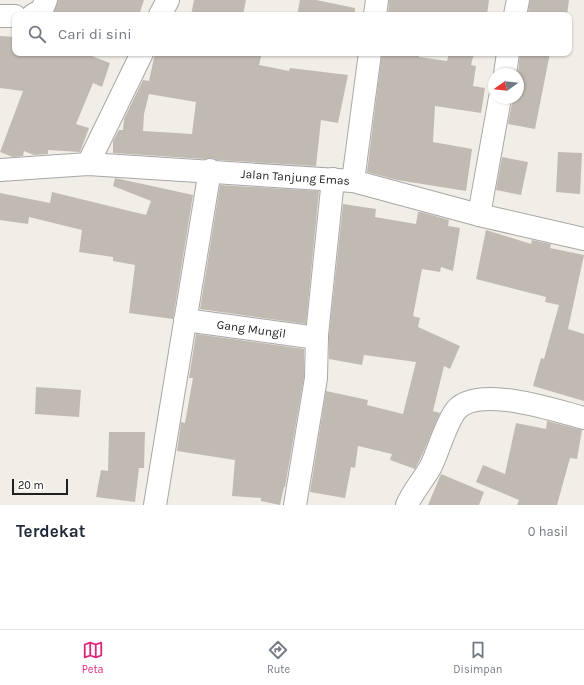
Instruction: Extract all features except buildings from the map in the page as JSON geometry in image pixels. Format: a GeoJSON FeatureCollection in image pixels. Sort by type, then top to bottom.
{"type":"FeatureCollection","features":[{"type":"Feature","properties":{"kind":"street"},"geometry":{"type":"LineString","coordinates":[[38,12],[42,10],[46,0]]}},
{"type":"Feature","properties":{"kind":"street"},"geometry":{"type":"LineString","coordinates":[[162,12],[168,0]]}},
{"type":"Feature","properties":{"kind":"street"},"geometry":{"type":"LineString","coordinates":[[375,12],[377,0]]}},
{"type":"Feature","properties":{"kind":"street"},"geometry":{"type":"LineString","coordinates":[[516,12],[518,0]]}},
{"type":"Feature","properties":{"kind":"street"},"geometry":{"type":"LineString","coordinates":[[0,16],[12,16]]}},
{"type":"Feature","properties":{"kind":"street"},"geometry":{"type":"LineString","coordinates":[[88,164],[141,56]]}},
{"type":"Feature","properties":{"kind":"street"},"geometry":{"type":"LineString","coordinates":[[295,505],[316,378],[317,338],[343,180],[369,56]]}},
{"type":"Feature","properties":{"kind":"street"},"geometry":{"type":"LineString","coordinates":[[506,68],[508,56]]}},
{"type":"Feature","properties":{"kind":"street"},"geometry":{"type":"LineString","coordinates":[[479,215],[499,104]]}},
{"type":"Feature","properties":{"kind":"street","name":"Jalan Tanjung Emas"},"geometry":{"type":"LineString","coordinates":[[0,170],[88,164],[210,170],[343,180],[479,215],[584,238]]}},
{"type":"Feature","properties":{"kind":"street"},"geometry":{"type":"LineString","coordinates":[[154,505],[210,170]]}},
{"type":"Feature","properties":{"kind":"street","name":"Gang Mungil"},"geometry":{"type":"LineString","coordinates":[[185,320],[317,338]]}},
{"type":"Feature","properties":{"kind":"street"},"geometry":{"type":"LineString","coordinates":[[407,505],[430,467],[454,412],[468,401],[486,398],[527,404],[584,418]]}}]}
